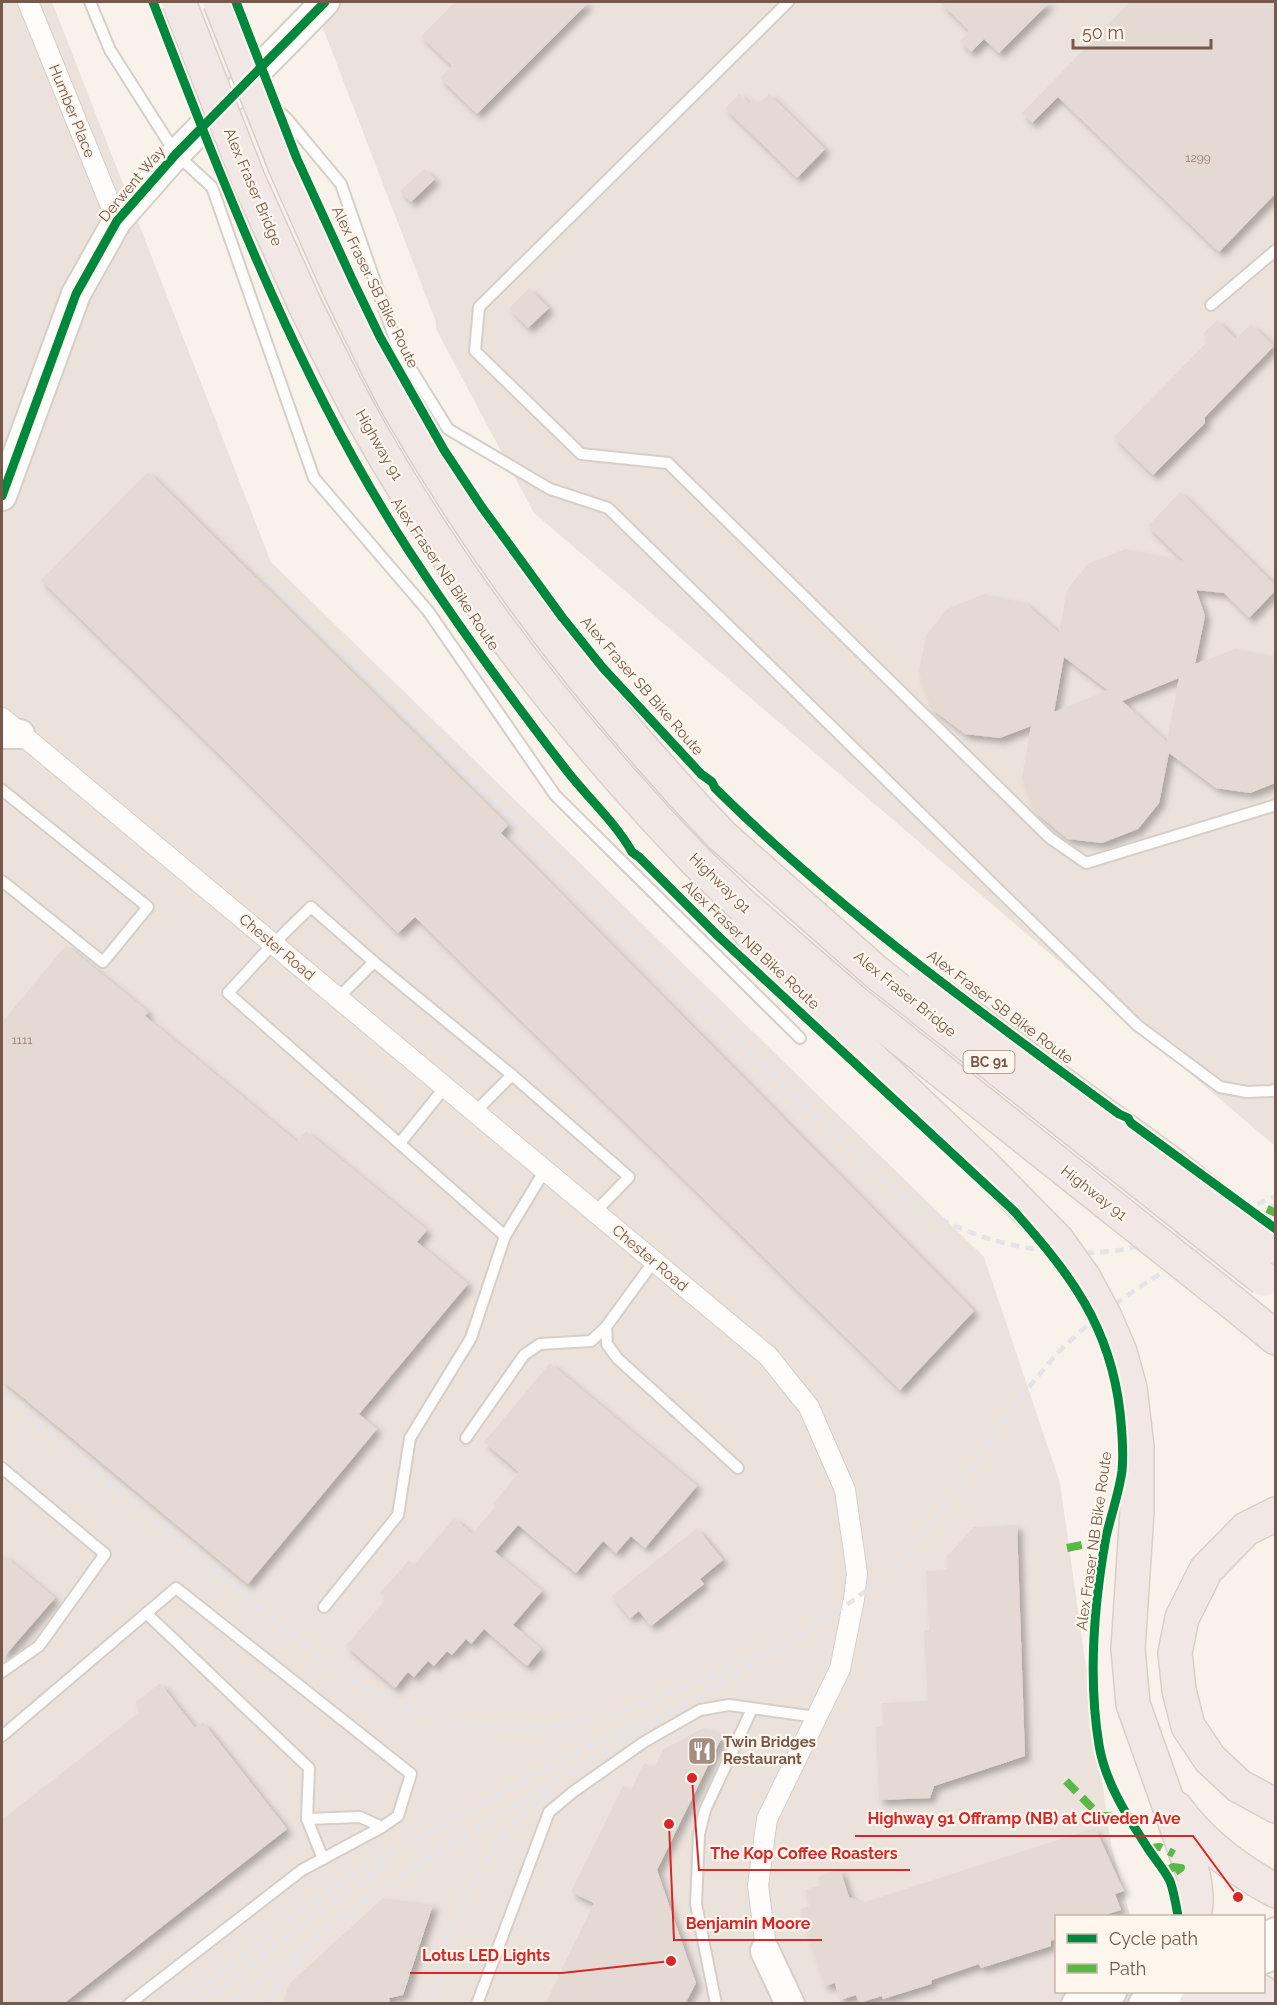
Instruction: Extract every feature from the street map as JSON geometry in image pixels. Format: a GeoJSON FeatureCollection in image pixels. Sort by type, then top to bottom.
{"type":"FeatureCollection","features":[{"type":"Feature","properties":{"kind":"highway","name":"Alex Fraser Bridge"},"geometry":{"type":"LineString","coordinates":[[179,2],[249,181],[304,303]]}},
{"type":"Feature","properties":{"kind":"highway","name":"BC 91"},"geometry":{"type":"LineString","coordinates":[[220,2],[285,166],[338,286],[398,406],[443,481],[506,577],[587,684],[633,739],[722,836]]}},
{"type":"Feature","properties":{"kind":"highway","name":"Highway 91"},"geometry":{"type":"LineString","coordinates":[[304,303],[372,434],[435,537],[476,598],[558,707],[605,763],[696,861],[743,906],[852,1000],[1275,1338]]}},
{"type":"Feature","properties":{"kind":"highway","name":"Alex Fraser Bridge"},"geometry":{"type":"LineString","coordinates":[[722,836],[876,972],[1272,1284]]}},
{"type":"Feature","properties":{"kind":"highway"},"geometry":{"type":"LineString","coordinates":[[722,836],[1170,1162],[1275,1247]]}},
{"type":"Feature","properties":{"kind":"highway"},"geometry":{"type":"LineString","coordinates":[[696,861],[777,968],[1057,1239],[1084,1278],[1105,1317],[1120,1352],[1130,1388],[1137,1447],[1137,1511],[1128,1649],[1133,1704],[1194,1879],[1197,1906],[1195,1915]]}},
{"type":"Feature","properties":{"kind":"highway"},"geometry":{"type":"LineString","coordinates":[[1275,1514],[1246,1528],[1206,1570],[1182,1618],[1175,1653],[1179,1690],[1188,1726],[1210,1758],[1239,1786],[1275,1806]]}},
{"type":"Feature","properties":{"kind":"highway"},"geometry":{"type":"LineString","coordinates":[[1166,1795],[1187,1823],[1224,1858],[1275,1891]]}},
{"type":"Feature","properties":{"kind":"highway"},"geometry":{"type":"LineString","coordinates":[[1196,2004],[1253,1993]]}},
{"type":"Feature","properties":{"kind":"street","name":"Humber Place"},"geometry":{"type":"LineString","coordinates":[[28,2],[117,221]]}},
{"type":"Feature","properties":{"kind":"street","name":"Derwent Way"},"geometry":{"type":"LineString","coordinates":[[2,496],[76,294],[117,221],[176,154],[325,2]]}},
{"type":"Feature","properties":{"kind":"street","name":"Chester Road"},"geometry":{"type":"LineString","coordinates":[[8,729],[273,944],[768,1356],[809,1407],[845,1490],[857,1573],[855,1599],[840,1669],[767,1819],[758,1885],[765,1951],[776,2004]]}},
{"type":"Feature","properties":{"kind":"street"},"geometry":{"type":"LineString","coordinates":[[765,1951],[790,2004]]}},
{"type":"Feature","properties":{"kind":"street"},"geometry":{"type":"LineString","coordinates":[[1076,2004],[1109,1993]]}},
{"type":"Feature","properties":{"kind":"street"},"geometry":{"type":"LineString","coordinates":[[1143,2004],[1175,1993]]}},
{"type":"Feature","properties":{"kind":"lane"},"geometry":{"type":"LineString","coordinates":[[90,2],[110,50],[176,154],[212,187],[314,478],[428,611],[555,795],[800,1038]]}},
{"type":"Feature","properties":{"kind":"lane"},"geometry":{"type":"LineString","coordinates":[[788,2],[479,307],[475,351],[581,453],[668,464],[1050,838],[1086,863],[1275,804]]}},
{"type":"Feature","properties":{"kind":"lane"},"geometry":{"type":"LineString","coordinates":[[250,78],[341,184],[398,348],[448,429],[550,489],[608,508],[1137,1025],[1220,1087],[1247,1092],[1275,1089]]}},
{"type":"Feature","properties":{"kind":"lane"},"geometry":{"type":"LineString","coordinates":[[1211,305],[1275,252]]}},
{"type":"Feature","properties":{"kind":"lane"},"geometry":{"type":"LineString","coordinates":[[2,790],[148,907],[103,962],[2,881]]}},
{"type":"Feature","properties":{"kind":"lane"},"geometry":{"type":"LineString","coordinates":[[505,1236],[228,993],[311,907],[374,963],[512,1075],[629,1177],[595,1212]]}},
{"type":"Feature","properties":{"kind":"lane"},"geometry":{"type":"LineString","coordinates":[[338,998],[374,963]]}},
{"type":"Feature","properties":{"kind":"lane"},"geometry":{"type":"LineString","coordinates":[[475,1112],[512,1075]]}},
{"type":"Feature","properties":{"kind":"lane"},"geometry":{"type":"LineString","coordinates":[[400,1143],[445,1087]]}},
{"type":"Feature","properties":{"kind":"lane"},"geometry":{"type":"LineString","coordinates":[[324,1607],[398,1515],[410,1438],[471,1338],[505,1236],[545,1170]]}},
{"type":"Feature","properties":{"kind":"lane"},"geometry":{"type":"LineString","coordinates":[[466,1438],[524,1355],[540,1344],[591,1341],[606,1327],[654,1261]]}},
{"type":"Feature","properties":{"kind":"lane"},"geometry":{"type":"LineString","coordinates":[[606,1327],[607,1344],[623,1365],[738,1468]]}},
{"type":"Feature","properties":{"kind":"lane"},"geometry":{"type":"LineString","coordinates":[[2,1468],[105,1554],[39,1646],[2,1672]]}},
{"type":"Feature","properties":{"kind":"lane"},"geometry":{"type":"LineString","coordinates":[[2,1736],[176,1587],[411,1774],[398,1816],[303,1870],[129,2004]]}},
{"type":"Feature","properties":{"kind":"lane"},"geometry":{"type":"LineString","coordinates":[[146,1613],[309,1768],[307,1819],[324,1859]]}},
{"type":"Feature","properties":{"kind":"lane"},"geometry":{"type":"LineString","coordinates":[[477,2004],[549,1812],[573,1792],[644,1742],[700,1710],[729,1705],[816,1717]]}},
{"type":"Feature","properties":{"kind":"lane"},"geometry":{"type":"LineString","coordinates":[[716,2004],[696,1904],[699,1834],[705,1810],[752,1709]]}},
{"type":"Feature","properties":{"kind":"lane"},"geometry":{"type":"LineString","coordinates":[[307,1819],[360,1817],[382,1827]]}},
{"type":"Feature","properties":{"kind":"shaded area"},"geometry":{"type":"Polygon","coordinates":[[[2,2],[52,2],[271,562],[984,1257],[1060,1483],[1111,1844],[1130,1915],[1055,1915],[1055,1993],[1150,1993],[1153,2003],[2,2004],[2,2]]]}},
{"type":"Feature","properties":{"kind":"shaded area"},"geometry":{"type":"Polygon","coordinates":[[[313,2],[1275,2],[1275,1146],[534,513],[436,329],[436,322],[313,2]]]}},
{"type":"Feature","properties":{"kind":"building"},"geometry":{"type":"Polygon","coordinates":[[[455,2],[589,2],[477,114],[440,78],[452,66],[421,36],[455,2]]]}},
{"type":"Feature","properties":{"kind":"building"},"geometry":{"type":"Polygon","coordinates":[[[940,2],[1050,2],[999,53],[984,39],[971,52],[960,41],[969,31],[940,2]]]}},
{"type":"Feature","properties":{"kind":"building"},"geometry":{"type":"Polygon","coordinates":[[[1130,2],[1275,2],[1275,194],[1219,252],[1058,97],[1032,123],[1022,113],[1130,2]]]}},
{"type":"Feature","properties":{"kind":"building"},"geometry":{"type":"Polygon","coordinates":[[[739,94],[749,103],[753,99],[758,104],[769,94],[825,149],[797,178],[725,108],[739,94]]]}},
{"type":"Feature","properties":{"kind":"building"},"geometry":{"type":"Polygon","coordinates":[[[424,169],[435,179],[411,202],[400,191],[424,169]]]}},
{"type":"Feature","properties":{"kind":"building"},"geometry":{"type":"Polygon","coordinates":[[[529,288],[549,308],[528,328],[509,308],[529,288]]]}},
{"type":"Feature","properties":{"kind":"building"},"geometry":{"type":"Polygon","coordinates":[[[1217,320],[1236,339],[1251,324],[1274,346],[1205,417],[1205,423],[1153,475],[1114,437],[1209,340],[1203,334],[1217,320]]]}},
{"type":"Feature","properties":{"kind":"building"},"geometry":{"type":"Polygon","coordinates":[[[148,472],[508,825],[501,833],[974,1311],[900,1390],[415,917],[398,933],[41,580],[148,472]]]}},
{"type":"Feature","properties":{"kind":"building"},"geometry":{"type":"Polygon","coordinates":[[[1180,492],[1275,585],[1275,591],[1249,618],[1224,593],[1196,590],[1205,616],[1195,664],[1235,649],[1275,657],[1275,783],[1250,793],[1216,788],[1169,753],[1159,803],[1138,829],[1102,843],[1068,839],[1035,812],[1022,778],[1031,726],[1000,738],[965,734],[932,709],[919,673],[926,635],[947,609],[984,594],[1025,603],[1059,633],[1067,590],[1088,564],[1125,549],[1184,561],[1148,526],[1180,492]],[[1064,657],[1054,712],[1108,690],[1064,657]],[[1179,678],[1122,701],[1167,742],[1179,678]]]}},
{"type":"Feature","properties":{"kind":"building"},"geometry":{"type":"Polygon","coordinates":[[[66,945],[148,1012],[145,1016],[297,1142],[306,1131],[427,1230],[417,1242],[468,1284],[359,1414],[377,1429],[248,1584],[2,1380],[2,1022],[66,945]]]}},
{"type":"Feature","properties":{"kind":"building"},"geometry":{"type":"Polygon","coordinates":[[[550,1363],[697,1486],[645,1548],[631,1536],[616,1553],[603,1541],[576,1573],[518,1525],[495,1552],[542,1591],[513,1625],[541,1649],[527,1666],[484,1629],[471,1644],[466,1639],[452,1655],[447,1651],[434,1666],[428,1661],[414,1677],[408,1672],[395,1688],[346,1646],[386,1598],[380,1593],[409,1560],[414,1565],[454,1518],[472,1534],[495,1507],[493,1504],[519,1472],[484,1442],[550,1363]]]}},
{"type":"Feature","properties":{"kind":"building"},"geometry":{"type":"Polygon","coordinates":[[[1017,1525],[1025,1756],[934,1786],[930,1798],[879,1800],[876,1727],[883,1726],[882,1703],[928,1701],[924,1630],[929,1630],[926,1571],[947,1570],[946,1557],[974,1527],[1017,1525]]]}},
{"type":"Feature","properties":{"kind":"building"},"geometry":{"type":"Polygon","coordinates":[[[697,1528],[723,1560],[700,1579],[704,1584],[651,1626],[639,1611],[630,1618],[612,1596],[697,1528]]]}},
{"type":"Feature","properties":{"kind":"building"},"geometry":{"type":"Polygon","coordinates":[[[2,1554],[55,1598],[2,1659],[2,1554]]]}},
{"type":"Feature","properties":{"kind":"building"},"geometry":{"type":"Polygon","coordinates":[[[160,1683],[195,1728],[203,1722],[287,1829],[63,2004],[2,2004],[2,1820],[141,1711],[135,1703],[160,1683]]]}},
{"type":"Feature","properties":{"kind":"building"},"geometry":{"type":"Polygon","coordinates":[[[703,1728],[722,1737],[657,1870],[696,1983],[685,2004],[545,2004],[594,1903],[571,1892],[623,1786],[631,1790],[644,1763],[654,1768],[663,1750],[703,1728]]]}},
{"type":"Feature","properties":{"kind":"building"},"geometry":{"type":"Polygon","coordinates":[[[1095,1828],[1124,1891],[1115,1894],[1121,1910],[1108,1915],[1055,1915],[1055,1939],[1051,1941],[1051,1946],[981,1968],[979,1964],[932,1980],[931,1984],[883,1999],[882,1996],[859,2003],[856,1995],[840,2000],[835,1983],[825,1986],[800,1909],[810,1906],[805,1890],[821,1885],[818,1877],[840,1869],[849,1897],[862,1903],[1095,1828]]]}},
{"type":"Feature","properties":{"kind":"building"},"geometry":{"type":"Polygon","coordinates":[[[383,1898],[433,1905],[403,1995],[389,1998],[390,2004],[283,2004],[289,1984],[383,1898]]]}},
{"type":"Feature","properties":{"kind":"railway"},"geometry":{"type":"LineString","coordinates":[[267,579],[865,1164],[925,1211],[976,1234],[1020,1247],[1090,1253],[1154,1243],[1276,1196]]}},
{"type":"Feature","properties":{"kind":"railway"},"geometry":{"type":"LineString","coordinates":[[231,2004],[348,1913],[435,1853],[810,1629],[863,1593],[888,1573],[930,1526],[1019,1401],[1038,1376],[1072,1339],[1135,1290],[1276,1204]]}},
{"type":"Feature","properties":{"kind":"railway"},"geometry":{"type":"LineString","coordinates":[[2,1394],[321,1658],[371,1691],[393,1702],[427,1714],[473,1725],[497,1727],[522,1728],[569,1724],[613,1714],[653,1700],[750,1657]]}},
{"type":"Feature","properties":{"kind":"railway"},"geometry":{"type":"LineString","coordinates":[[182,2004],[324,1893],[364,1868],[577,1752],[644,1719]]}},
{"type":"Feature","properties":{"kind":"railway"},"geometry":{"type":"LineString","coordinates":[[434,2004],[449,1936],[467,1894],[490,1854],[509,1830],[550,1791]]}},
{"type":"Feature","properties":{"kind":"railway"},"geometry":{"type":"LineString","coordinates":[[200,2004],[316,1915],[392,1861]]}},
{"type":"Feature","properties":{"kind":"railway"},"geometry":{"type":"LineString","coordinates":[[267,2004],[282,1981],[306,1952]]}},
{"type":"Feature","properties":{"kind":"marked path"},"geometry":{"type":"LineString","coordinates":[[1267,1209],[1276,1213]]}},
{"type":"Feature","properties":{"kind":"marked path"},"geometry":{"type":"LineString","coordinates":[[1067,1548],[1106,1540]]}},
{"type":"Feature","properties":{"kind":"marked path"},"geometry":{"type":"LineString","coordinates":[[1066,1781],[1100,1816],[1109,1816],[1133,1824]]}},
{"type":"Feature","properties":{"kind":"marked path"},"geometry":{"type":"LineString","coordinates":[[1147,1847],[1160,1847],[1174,1854]]}},
{"type":"Feature","properties":{"kind":"marked path"},"geometry":{"type":"LineString","coordinates":[[1173,1867],[1181,1868],[1175,1872],[1165,1873],[1173,1867]]}},
{"type":"Feature","properties":{"kind":"cycle path","name":"Alex Fraser NB Bike Route"},"geometry":{"type":"LineString","coordinates":[[153,2],[237,213],[298,352],[332,420],[409,551],[486,662],[567,771],[610,820],[632,852],[718,936],[1014,1211],[1070,1279],[1084,1302],[1097,1327],[1115,1381],[1123,1449],[1121,1479],[1106,1537],[1098,1588],[1093,1667],[1099,1745],[1106,1772],[1118,1798],[1139,1835],[1170,1881],[1178,1915]]}},
{"type":"Feature","properties":{"kind":"cycle path","name":"Alex Fraser SB Bike Route"},"geometry":{"type":"LineString","coordinates":[[236,2],[297,159],[380,337],[444,450],[481,506],[562,617],[603,668],[701,774],[712,782],[715,788],[762,833],[860,918],[1015,1037],[1276,1229]]}},
{"type":"Feature","properties":{"kind":"cycle path"},"geometry":{"type":"LineString","coordinates":[[2,496],[76,294],[117,221],[176,154],[325,2]]}},
{"type":"Feature","properties":{"kind":"place","name":"Twin Bridges Restaurant"},"geometry":{"type":"Point","coordinates":[702,1751]}},
{"type":"Feature","properties":{"kind":"place","name":"The Kop Coffee Roasters"},"geometry":{"type":"Point","coordinates":[692,1778]}},
{"type":"Feature","properties":{"kind":"place","name":"Benjamin Moore"},"geometry":{"type":"Point","coordinates":[669,1824]}},
{"type":"Feature","properties":{"kind":"place","name":"Highway 91 Offramp (NB) at Cliveden Ave"},"geometry":{"type":"Point","coordinates":[1238,1897]}},
{"type":"Feature","properties":{"kind":"place","name":"Lotus LED Lights"},"geometry":{"type":"Point","coordinates":[671,1961]}}]}
